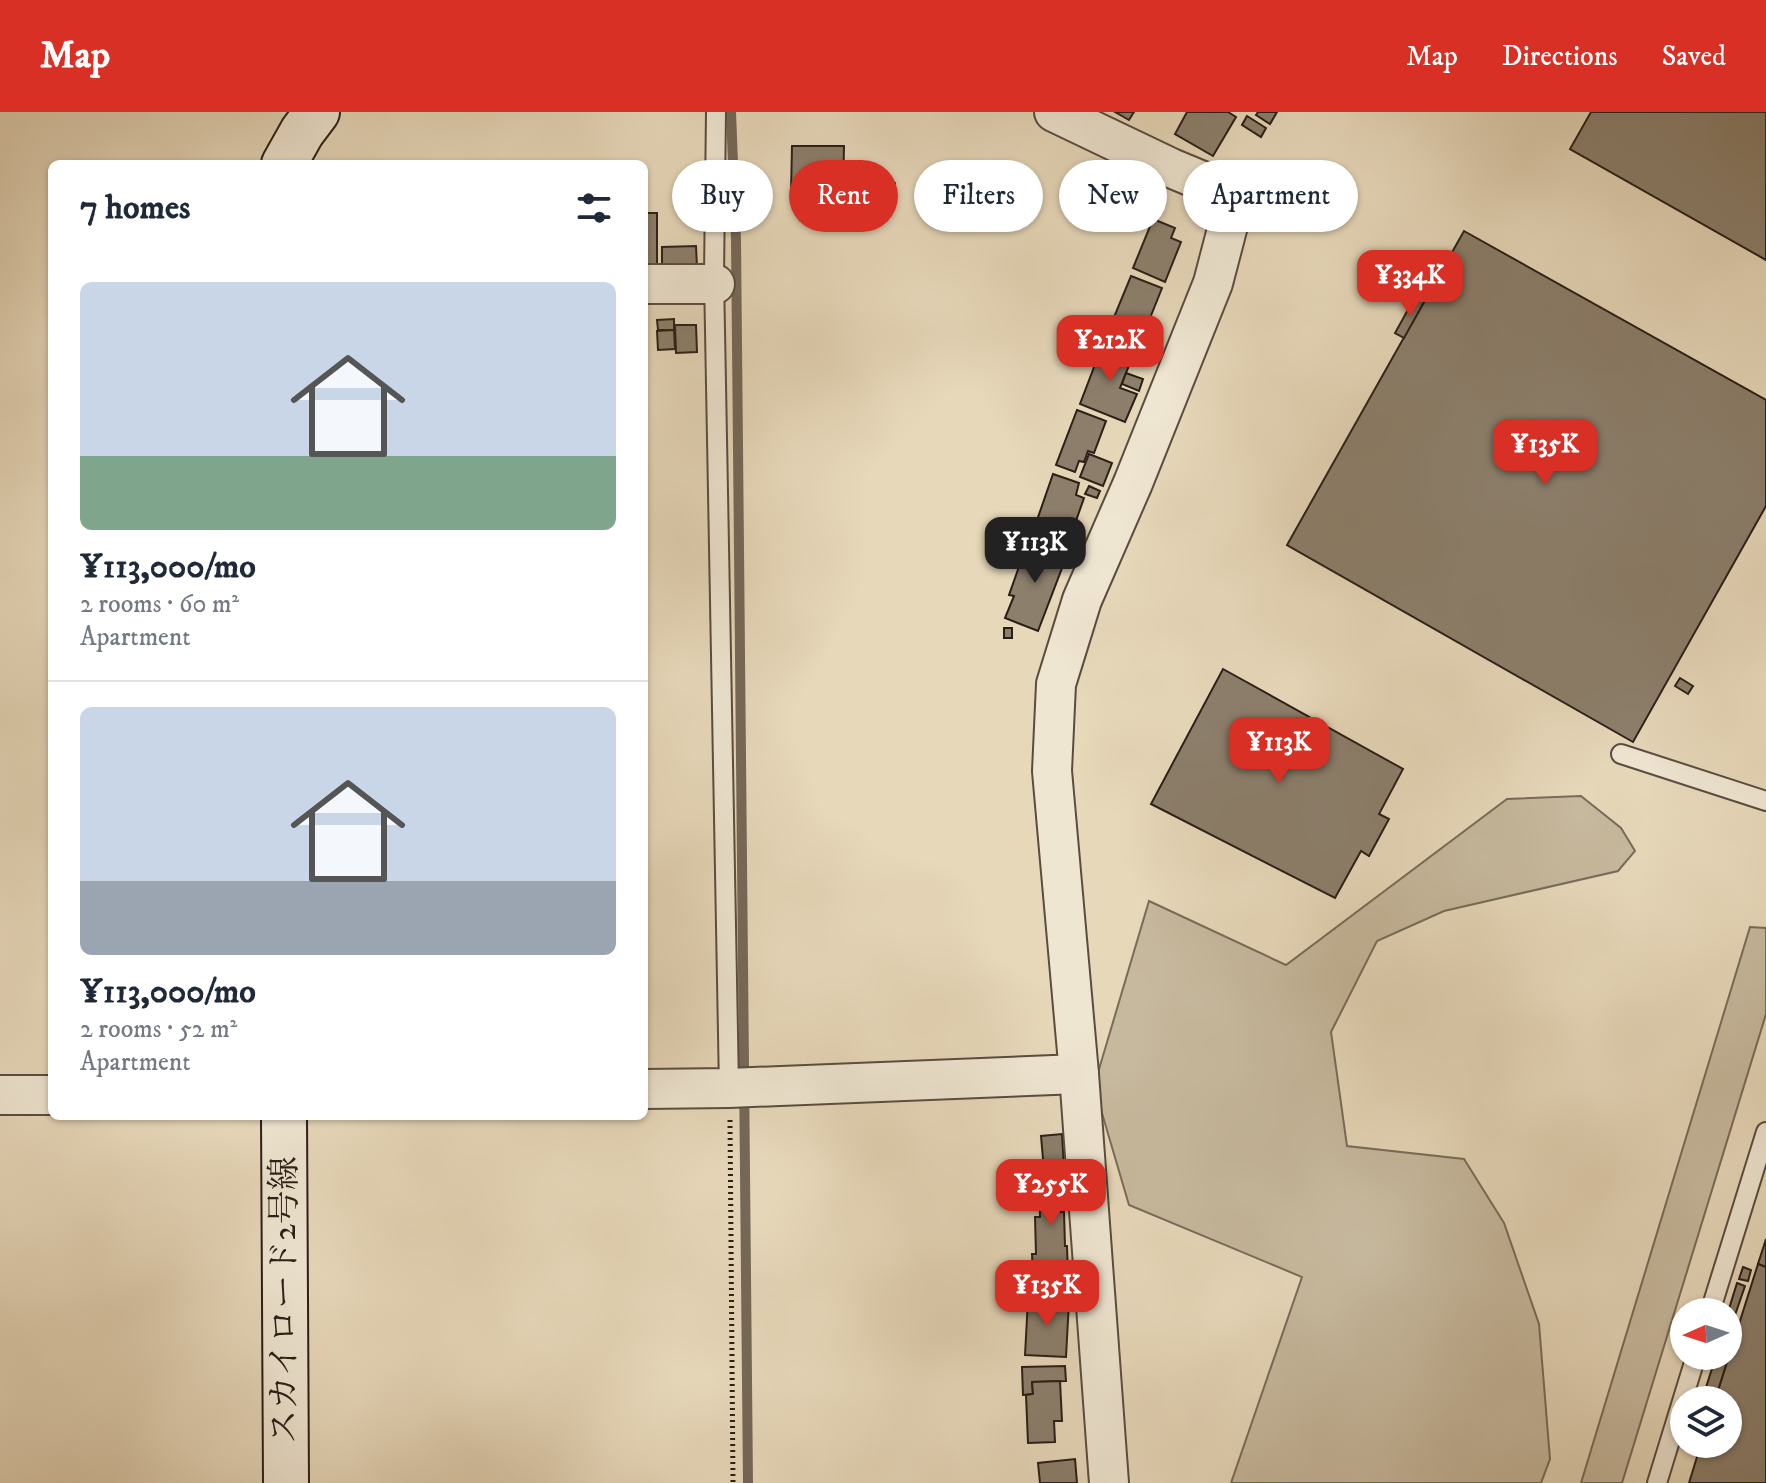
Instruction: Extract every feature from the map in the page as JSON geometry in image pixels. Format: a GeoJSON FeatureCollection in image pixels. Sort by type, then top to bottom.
{"type":"FeatureCollection","features":[{"type":"Feature","properties":{"kind":"street"},"geometry":{"type":"LineString","coordinates":[[1054,112],[1171,168],[1236,195],[1213,283],[1133,483],[1082,600],[1056,684],[1052,771],[1079,1074],[1109,1483]]}},
{"type":"Feature","properties":{"kind":"street"},"geometry":{"type":"LineString","coordinates":[[648,284],[715,284]]}},
{"type":"Feature","properties":{"kind":"street"},"geometry":{"type":"LineString","coordinates":[[648,1089],[1079,1074]]}},
{"type":"Feature","properties":{"kind":"street"},"geometry":{"type":"LineString","coordinates":[[0,1095],[48,1095]]}},
{"type":"Feature","properties":{"kind":"street","name":"スカイロード2号線"},"geometry":{"type":"LineString","coordinates":[[284,1120],[286,1483]]}},
{"type":"Feature","properties":{"kind":"lane"},"geometry":{"type":"LineString","coordinates":[[716,112],[715,284],[740,1087]]}},
{"type":"Feature","properties":{"kind":"lane"},"geometry":{"type":"LineString","coordinates":[[1621,754],[1766,801]]}},
{"type":"Feature","properties":{"kind":"lane"},"geometry":{"type":"LineString","coordinates":[[1714,1298],[1766,1132]]}},
{"type":"Feature","properties":{"kind":"lane"},"geometry":{"type":"LineString","coordinates":[[1657,1483],[1692,1370]]}},
{"type":"Feature","properties":{"kind":"path"},"geometry":{"type":"LineString","coordinates":[[733,1483],[740,1087]]}},
{"type":"Feature","properties":{"kind":"shaded area"},"geometry":{"type":"Polygon","coordinates":[[[1581,796],[1621,828],[1635,851],[1618,871],[1444,911],[1377,941],[1331,1032],[1347,1146],[1464,1159],[1504,1223],[1539,1324],[1550,1459],[1541,1483],[1231,1483],[1302,1277],[1129,1205],[1094,1086],[1149,901],[1286,965],[1507,799],[1581,796]]]}},
{"type":"Feature","properties":{"kind":"shaded area"},"geometry":{"type":"Polygon","coordinates":[[[1750,927],[1766,928],[1766,1014],[1679,1298],[1670,1298],[1670,1327],[1622,1483],[1581,1483],[1750,927]]]}},
{"type":"Feature","properties":{"kind":"building"},"geometry":{"type":"Polygon","coordinates":[[[1115,112],[1134,112],[1129,120],[1115,112]]]}},
{"type":"Feature","properties":{"kind":"building"},"geometry":{"type":"Polygon","coordinates":[[[1187,112],[1228,112],[1236,117],[1213,156],[1175,134],[1187,112]]]}},
{"type":"Feature","properties":{"kind":"building"},"geometry":{"type":"Polygon","coordinates":[[[1258,112],[1277,112],[1270,124],[1256,115],[1258,112]]]}},
{"type":"Feature","properties":{"kind":"building"},"geometry":{"type":"Polygon","coordinates":[[[1591,112],[1766,112],[1766,260],[1570,149],[1591,112]]]}},
{"type":"Feature","properties":{"kind":"building"},"geometry":{"type":"Polygon","coordinates":[[[1247,116],[1266,128],[1261,137],[1242,125],[1247,116]]]}},
{"type":"Feature","properties":{"kind":"building"},"geometry":{"type":"Polygon","coordinates":[[[792,146],[844,146],[844,160],[792,160],[792,146]]]}},
{"type":"Feature","properties":{"kind":"building"},"geometry":{"type":"Polygon","coordinates":[[[648,213],[657,213],[657,268],[648,268],[648,213]]]}},
{"type":"Feature","properties":{"kind":"building"},"geometry":{"type":"Polygon","coordinates":[[[1167,225],[1175,228],[1171,238],[1181,242],[1165,282],[1133,268],[1148,232],[1167,232],[1167,225]]]}},
{"type":"Feature","properties":{"kind":"building"},"geometry":{"type":"Polygon","coordinates":[[[1464,231],[1766,400],[1766,506],[1633,742],[1287,545],[1464,231]]]}},
{"type":"Feature","properties":{"kind":"building"},"geometry":{"type":"Polygon","coordinates":[[[696,246],[697,267],[662,268],[662,247],[696,246]]]}},
{"type":"Feature","properties":{"kind":"building"},"geometry":{"type":"Polygon","coordinates":[[[1131,276],[1162,288],[1148,323],[1141,320],[1136,331],[1112,322],[1131,276]]]}},
{"type":"Feature","properties":{"kind":"building"},"geometry":{"type":"Polygon","coordinates":[[[1415,297],[1424,302],[1404,338],[1395,333],[1415,297]]]}},
{"type":"Feature","properties":{"kind":"building"},"geometry":{"type":"Polygon","coordinates":[[[674,319],[674,330],[658,330],[657,320],[674,319]]]}},
{"type":"Feature","properties":{"kind":"building"},"geometry":{"type":"Polygon","coordinates":[[[675,325],[696,325],[697,352],[676,353],[675,325]]]}},
{"type":"Feature","properties":{"kind":"building"},"geometry":{"type":"Polygon","coordinates":[[[1109,326],[1150,343],[1146,352],[1105,335],[1109,326]]]}},
{"type":"Feature","properties":{"kind":"building"},"geometry":{"type":"Polygon","coordinates":[[[674,330],[675,349],[658,350],[657,331],[674,330]]]}},
{"type":"Feature","properties":{"kind":"building"},"geometry":{"type":"Polygon","coordinates":[[[1104,341],[1134,353],[1120,388],[1137,394],[1125,422],[1080,404],[1104,341]]]}},
{"type":"Feature","properties":{"kind":"building"},"geometry":{"type":"Polygon","coordinates":[[[1126,373],[1143,379],[1139,391],[1122,384],[1126,373]]]}},
{"type":"Feature","properties":{"kind":"building"},"geometry":{"type":"Polygon","coordinates":[[[1077,410],[1106,421],[1094,453],[1088,451],[1075,472],[1056,465],[1077,410]]]}},
{"type":"Feature","properties":{"kind":"building"},"geometry":{"type":"Polygon","coordinates":[[[1089,454],[1112,463],[1103,486],[1080,477],[1089,454]]]}},
{"type":"Feature","properties":{"kind":"building"},"geometry":{"type":"Polygon","coordinates":[[[1053,474],[1079,483],[1076,495],[1084,498],[1071,535],[1036,523],[1053,474]]]}},
{"type":"Feature","properties":{"kind":"building"},"geometry":{"type":"Polygon","coordinates":[[[1089,486],[1100,491],[1097,498],[1085,494],[1089,486]]]}},
{"type":"Feature","properties":{"kind":"building"},"geometry":{"type":"Polygon","coordinates":[[[1038,525],[1073,537],[1069,550],[1034,538],[1038,525]]]}},
{"type":"Feature","properties":{"kind":"building"},"geometry":{"type":"Polygon","coordinates":[[[1028,541],[1067,555],[1038,631],[1005,618],[1014,596],[1009,595],[1028,541]]]}},
{"type":"Feature","properties":{"kind":"building"},"geometry":{"type":"Polygon","coordinates":[[[1004,628],[1012,628],[1012,638],[1004,638],[1004,628]]]}},
{"type":"Feature","properties":{"kind":"building"},"geometry":{"type":"Polygon","coordinates":[[[1223,669],[1403,769],[1379,814],[1389,819],[1369,856],[1361,851],[1335,898],[1151,804],[1223,669]]]}},
{"type":"Feature","properties":{"kind":"building"},"geometry":{"type":"Polygon","coordinates":[[[1680,678],[1693,686],[1688,694],[1675,686],[1680,678]]]}},
{"type":"Feature","properties":{"kind":"building"},"geometry":{"type":"Polygon","coordinates":[[[1062,1134],[1064,1168],[1044,1170],[1041,1136],[1062,1134]]]}},
{"type":"Feature","properties":{"kind":"building"},"geometry":{"type":"Polygon","coordinates":[[[1039,1170],[1064,1170],[1061,1212],[1064,1212],[1068,1275],[1033,1276],[1035,1217],[1040,1217],[1039,1170]]]}},
{"type":"Feature","properties":{"kind":"building"},"geometry":{"type":"Polygon","coordinates":[[[1766,1239],[1766,1267],[1758,1264],[1766,1239]]]}},
{"type":"Feature","properties":{"kind":"building"},"geometry":{"type":"Polygon","coordinates":[[[1758,1264],[1766,1267],[1766,1483],[1689,1483],[1697,1458],[1742,1458],[1742,1386],[1719,1386],[1724,1370],[1742,1370],[1742,1315],[1758,1264]]]}},
{"type":"Feature","properties":{"kind":"building"},"geometry":{"type":"Polygon","coordinates":[[[1743,1267],[1751,1270],[1748,1281],[1739,1279],[1743,1267]]]}},
{"type":"Feature","properties":{"kind":"building"},"geometry":{"type":"Polygon","coordinates":[[[1066,1280],[1068,1301],[1030,1298],[1028,1284],[1066,1280]]]}},
{"type":"Feature","properties":{"kind":"building"},"geometry":{"type":"Polygon","coordinates":[[[1737,1283],[1745,1286],[1741,1298],[1732,1298],[1737,1283]]]}},
{"type":"Feature","properties":{"kind":"building"},"geometry":{"type":"Polygon","coordinates":[[[1028,1299],[1069,1301],[1066,1357],[1025,1355],[1028,1299]]]}},
{"type":"Feature","properties":{"kind":"building"},"geometry":{"type":"Polygon","coordinates":[[[1065,1366],[1066,1381],[1032,1382],[1033,1394],[1023,1395],[1022,1367],[1065,1366]]]}},
{"type":"Feature","properties":{"kind":"building"},"geometry":{"type":"Polygon","coordinates":[[[1712,1370],[1724,1370],[1719,1386],[1706,1386],[1712,1370]]]}},
{"type":"Feature","properties":{"kind":"building"},"geometry":{"type":"Polygon","coordinates":[[[1060,1381],[1062,1421],[1054,1421],[1055,1442],[1028,1443],[1026,1395],[1033,1394],[1032,1382],[1060,1381]]]}},
{"type":"Feature","properties":{"kind":"building"},"geometry":{"type":"Polygon","coordinates":[[[1075,1459],[1077,1483],[1040,1483],[1038,1463],[1075,1459]]]}},
{"type":"Feature","properties":{"kind":"waterway"},"geometry":{"type":"LineString","coordinates":[[731,112],[736,240],[748,1483]]}}]}
